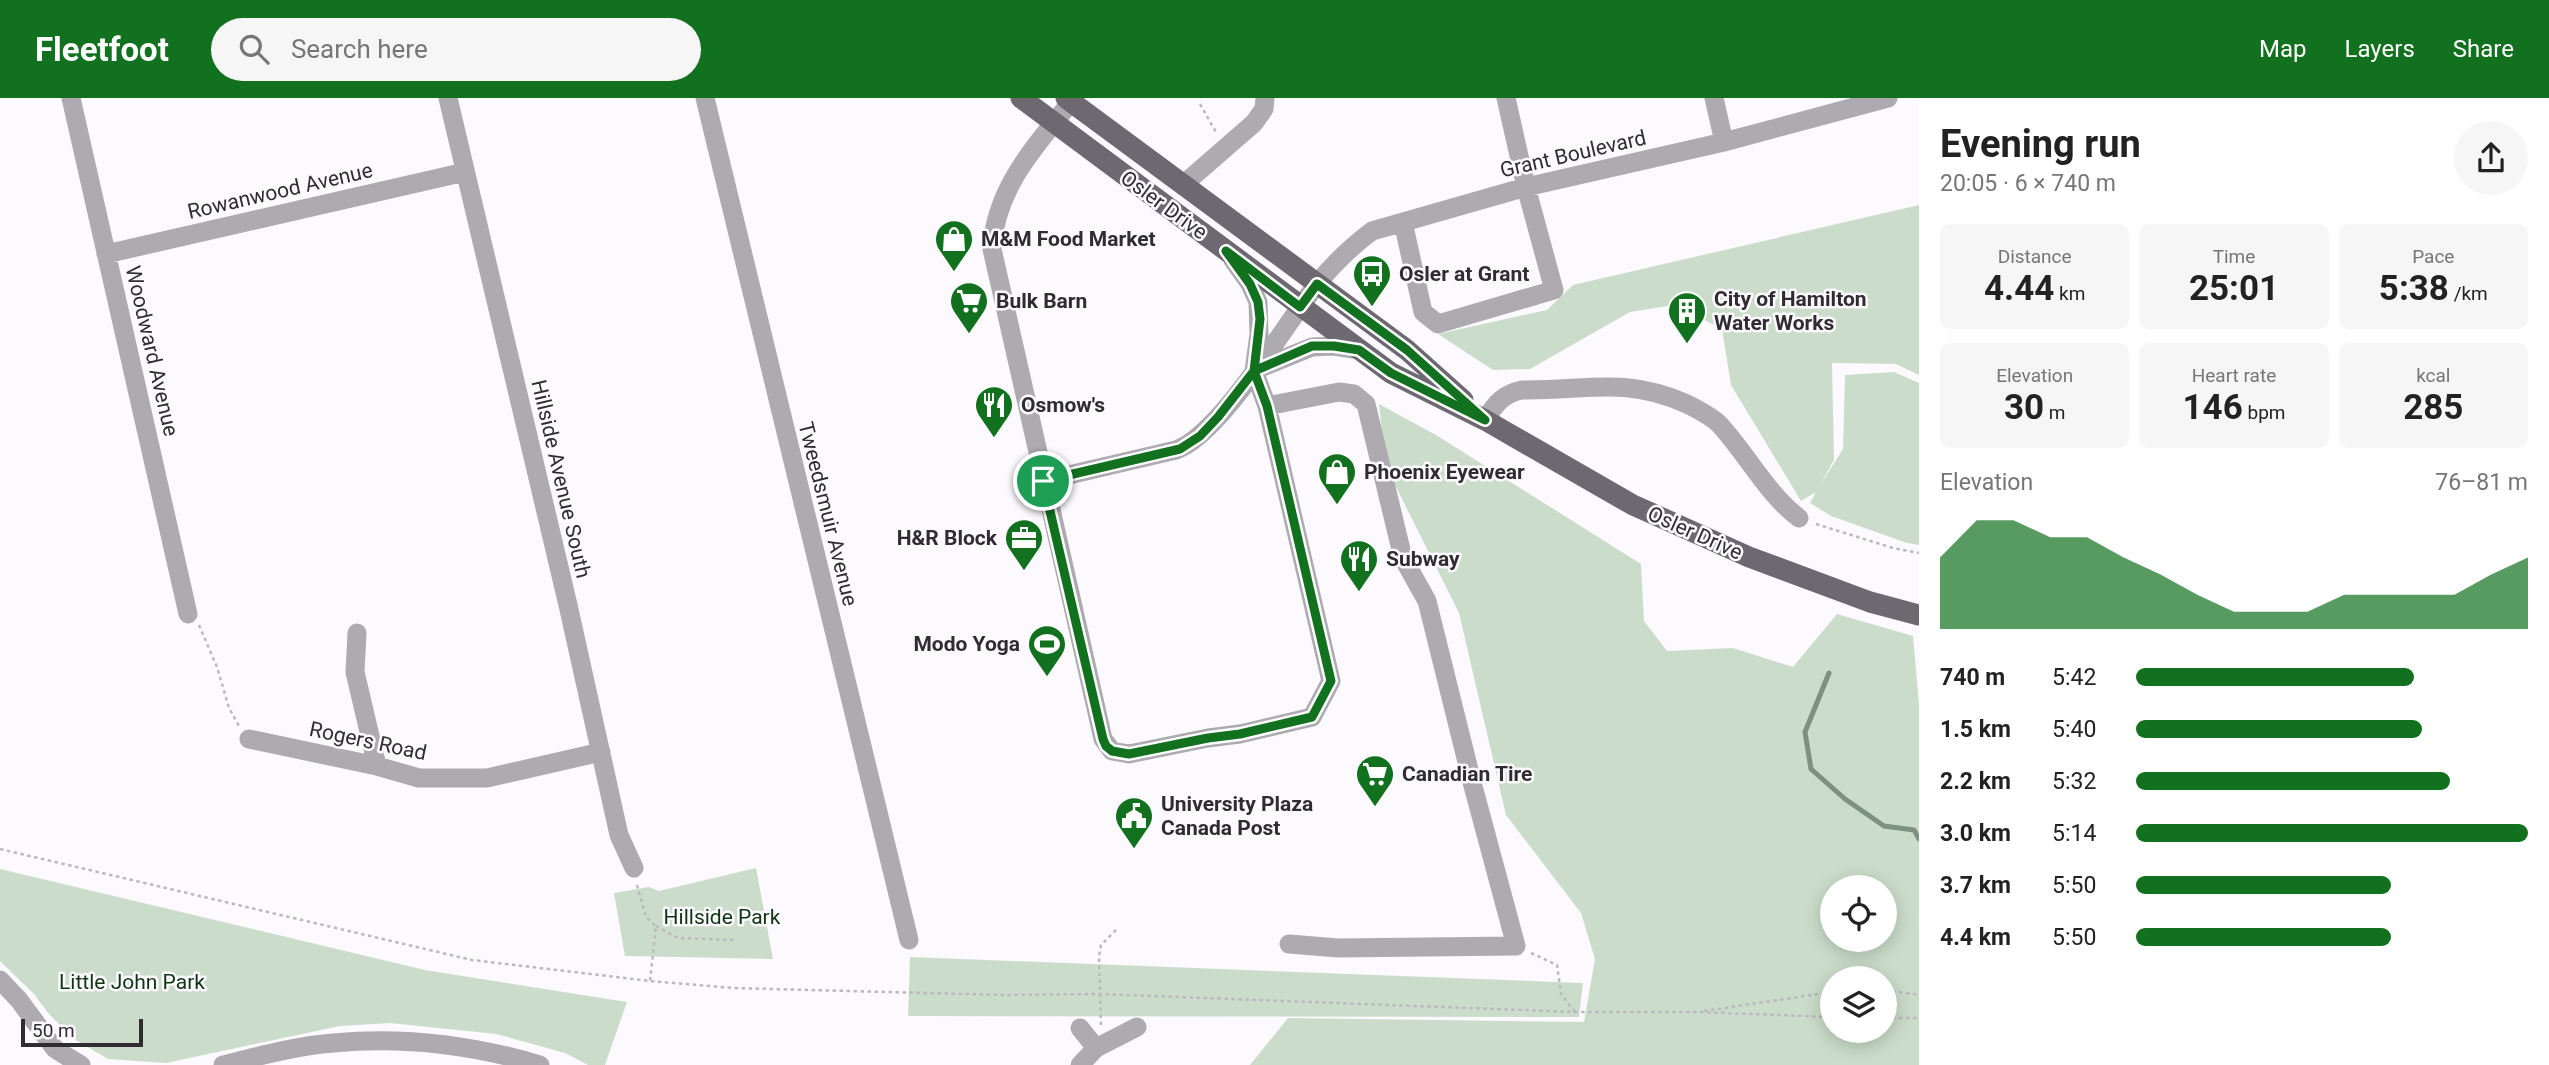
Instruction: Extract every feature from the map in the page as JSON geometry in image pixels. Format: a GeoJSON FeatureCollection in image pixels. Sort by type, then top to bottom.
{"type":"FeatureCollection","features":[{"type":"Feature","properties":{"kind":"main road","name":"Osler Drive"},"geometry":{"type":"LineString","coordinates":[[1021,98],[1391,373],[1485,420],[1644,510],[1749,557],[1870,602],[1919,615]]}},
{"type":"Feature","properties":{"kind":"main road","name":"Osler Drive"},"geometry":{"type":"LineString","coordinates":[[1068,100],[1407,350],[1485,420]]}},
{"type":"Feature","properties":{"kind":"street","name":"Woodward Avenue"},"geometry":{"type":"LineString","coordinates":[[71,98],[188,614]]}},
{"type":"Feature","properties":{"kind":"street","name":"Hillside Avenue South"},"geometry":{"type":"LineString","coordinates":[[448,98],[619,835],[634,868]]}},
{"type":"Feature","properties":{"kind":"street","name":"Tweedsmuir Avenue"},"geometry":{"type":"LineString","coordinates":[[705,98],[909,940]]}},
{"type":"Feature","properties":{"kind":"street"},"geometry":{"type":"LineString","coordinates":[[1184,184],[1254,123],[1264,108],[1265,98]]}},
{"type":"Feature","properties":{"kind":"street"},"geometry":{"type":"LineString","coordinates":[[1403,222],[1423,312],[1438,324],[1554,290],[1526,187],[1506,98]]}},
{"type":"Feature","properties":{"kind":"street"},"geometry":{"type":"LineString","coordinates":[[1714,98],[1724,142]]}},
{"type":"Feature","properties":{"kind":"street","name":"Grant Boulevard"},"geometry":{"type":"LineString","coordinates":[[1043,481],[1184,447],[1210,426],[1317,284],[1353,245],[1372,231],[1526,187],[1724,142],[1888,98]]}},
{"type":"Feature","properties":{"kind":"street"},"geometry":{"type":"LineString","coordinates":[[1068,100],[1054,124],[1019,168],[1008,189],[996,219],[992,249],[1043,481],[1106,746],[1119,754],[1240,734],[1312,717],[1331,681],[1267,406],[1254,371],[1260,319],[1258,302],[1250,284],[1226,251]]}},
{"type":"Feature","properties":{"kind":"street","name":"Rowanwood Avenue"},"geometry":{"type":"LineString","coordinates":[[106,254],[465,172]]}},
{"type":"Feature","properties":{"kind":"street"},"geometry":{"type":"LineString","coordinates":[[1254,371],[1312,346],[1359,350]]}},
{"type":"Feature","properties":{"kind":"street"},"geometry":{"type":"LineString","coordinates":[[1485,420],[1496,402],[1508,393],[1522,390],[1615,386],[1653,391],[1691,406],[1717,421],[1780,503],[1799,518]]}},
{"type":"Feature","properties":{"kind":"street"},"geometry":{"type":"LineString","coordinates":[[1267,406],[1339,393],[1354,394],[1366,404],[1403,558],[1427,601],[1516,946],[1338,948],[1289,944]]}},
{"type":"Feature","properties":{"kind":"street"},"geometry":{"type":"LineString","coordinates":[[357,634],[355,672],[377,766]]}},
{"type":"Feature","properties":{"kind":"street","name":"Rogers Road"},"geometry":{"type":"LineString","coordinates":[[249,739],[377,766],[419,778],[487,778],[601,752]]}},
{"type":"Feature","properties":{"kind":"street"},"geometry":{"type":"LineString","coordinates":[[0,980],[19,1000],[55,1049],[81,1065]]}},
{"type":"Feature","properties":{"kind":"street"},"geometry":{"type":"LineString","coordinates":[[1080,1065],[1098,1047],[1137,1027]]}},
{"type":"Feature","properties":{"kind":"street"},"geometry":{"type":"LineString","coordinates":[[1080,1028],[1098,1047]]}},
{"type":"Feature","properties":{"kind":"street"},"geometry":{"type":"LineString","coordinates":[[223,1065],[334,1043],[415,1041],[492,1052],[540,1065]]}},
{"type":"Feature","properties":{"kind":"path"},"geometry":{"type":"LineString","coordinates":[[1200,104],[1226,147]]}},
{"type":"Feature","properties":{"kind":"path"},"geometry":{"type":"LineString","coordinates":[[1799,518],[1893,548],[1919,553]]}},
{"type":"Feature","properties":{"kind":"path"},"geometry":{"type":"LineString","coordinates":[[188,614],[194,615],[217,667],[229,708],[249,739]]}},
{"type":"Feature","properties":{"kind":"path"},"geometry":{"type":"LineString","coordinates":[[0,849],[472,960],[650,981],[733,988],[1003,995],[1099,993],[1575,1012],[1698,1012],[1820,1017]]}},
{"type":"Feature","properties":{"kind":"path"},"geometry":{"type":"LineString","coordinates":[[634,868],[640,901],[646,916],[656,926],[678,938],[735,940]]}},
{"type":"Feature","properties":{"kind":"path"},"geometry":{"type":"LineString","coordinates":[[650,981],[656,926]]}},
{"type":"Feature","properties":{"kind":"path"},"geometry":{"type":"LineString","coordinates":[[1098,1047],[1102,1007],[1099,993],[1101,946],[1116,930]]}},
{"type":"Feature","properties":{"kind":"path"},"geometry":{"type":"LineString","coordinates":[[1516,946],[1557,965],[1561,994],[1575,1012]]}},
{"type":"Feature","properties":{"kind":"path"},"geometry":{"type":"LineString","coordinates":[[1897,992],[1919,995]]}},
{"type":"Feature","properties":{"kind":"path"},"geometry":{"type":"LineString","coordinates":[[1698,1012],[1820,994]]}},
{"type":"Feature","properties":{"kind":"path"},"geometry":{"type":"LineString","coordinates":[[1897,1018],[1918,1018]]}},
{"type":"Feature","properties":{"kind":"green space"},"geometry":{"type":"Polygon","coordinates":[[[1919,205],[1919,375],[1896,364],[1832,363],[1834,460],[1819,487],[1843,449],[1845,375],[1894,372],[1919,383],[1919,545],[1831,516],[1810,503],[1816,492],[1801,501],[1731,385],[1722,329],[1674,305],[1630,312],[1530,369],[1493,370],[1438,334],[1547,310],[1573,285],[1919,205]]]}},
{"type":"Feature","properties":{"kind":"green space"},"geometry":{"type":"Polygon","coordinates":[[[1379,404],[1436,435],[1641,564],[1644,621],[1667,651],[1733,648],[1793,667],[1837,614],[1913,636],[1919,705],[1919,1065],[1250,1065],[1288,1018],[1584,1022],[1595,959],[1581,913],[1506,815],[1459,613],[1386,467],[1379,404]]]}},
{"type":"Feature","properties":{"kind":"green space","name":"Hillside Park"},"geometry":{"type":"Polygon","coordinates":[[[756,868],[773,959],[625,956],[614,893],[649,887],[659,891],[756,868]]]}},
{"type":"Feature","properties":{"kind":"green space","name":"Little John Park"},"geometry":{"type":"Polygon","coordinates":[[[0,869],[425,970],[627,1002],[605,1065],[588,1065],[565,1053],[496,1034],[390,1023],[340,1026],[166,1063],[108,1059],[74,1039],[0,961],[0,869]]]}},
{"type":"Feature","properties":{"kind":"green space"},"geometry":{"type":"Polygon","coordinates":[[[910,957],[1583,983],[1579,1017],[908,1016],[910,957]]]}},
{"type":"Feature","properties":{"kind":"waterway"},"geometry":{"type":"LineString","coordinates":[[1829,673],[1805,732],[1811,769],[1845,799],[1884,826],[1914,830],[1919,839]]}},
{"type":"Feature","properties":{"kind":"place","name":"M&M Food Market"},"geometry":{"type":"Point","coordinates":[954,273]}},
{"type":"Feature","properties":{"kind":"place","name":"Osler at Grant"},"geometry":{"type":"Point","coordinates":[1372,308]}},
{"type":"Feature","properties":{"kind":"place","name":"Bulk Barn"},"geometry":{"type":"Point","coordinates":[969,335]}},
{"type":"Feature","properties":{"kind":"place","name":"City of Hamilton Water Works"},"geometry":{"type":"Point","coordinates":[1687,345]}},
{"type":"Feature","properties":{"kind":"place","name":"Osmow's"},"geometry":{"type":"Point","coordinates":[994,439]}},
{"type":"Feature","properties":{"kind":"place","name":"Phoenix Eyewear"},"geometry":{"type":"Point","coordinates":[1337,506]}},
{"type":"Feature","properties":{"kind":"place","name":"H&R Block"},"geometry":{"type":"Point","coordinates":[1024,572]}},
{"type":"Feature","properties":{"kind":"place","name":"Subway"},"geometry":{"type":"Point","coordinates":[1359,593]}},
{"type":"Feature","properties":{"kind":"place","name":"Modo Yoga"},"geometry":{"type":"Point","coordinates":[1047,678]}},
{"type":"Feature","properties":{"kind":"place","name":"Canadian Tire"},"geometry":{"type":"Point","coordinates":[1375,808]}},
{"type":"Feature","properties":{"kind":"place","name":"University Plaza Canada Post"},"geometry":{"type":"Point","coordinates":[1134,850]}},
{"type":"Feature","properties":{"kind":"route"},"geometry":{"type":"LineString","coordinates":[[1043,481],[1103,739],[1106,746],[1119,754],[1139,753],[1312,717],[1331,681],[1267,406],[1254,371],[1312,346],[1359,350],[1391,373],[1485,420],[1407,350],[1317,284],[1300,307],[1226,251],[1250,284],[1258,302],[1260,319],[1254,371],[1218,417],[1200,436],[1180,449],[1043,481]]}}]}
